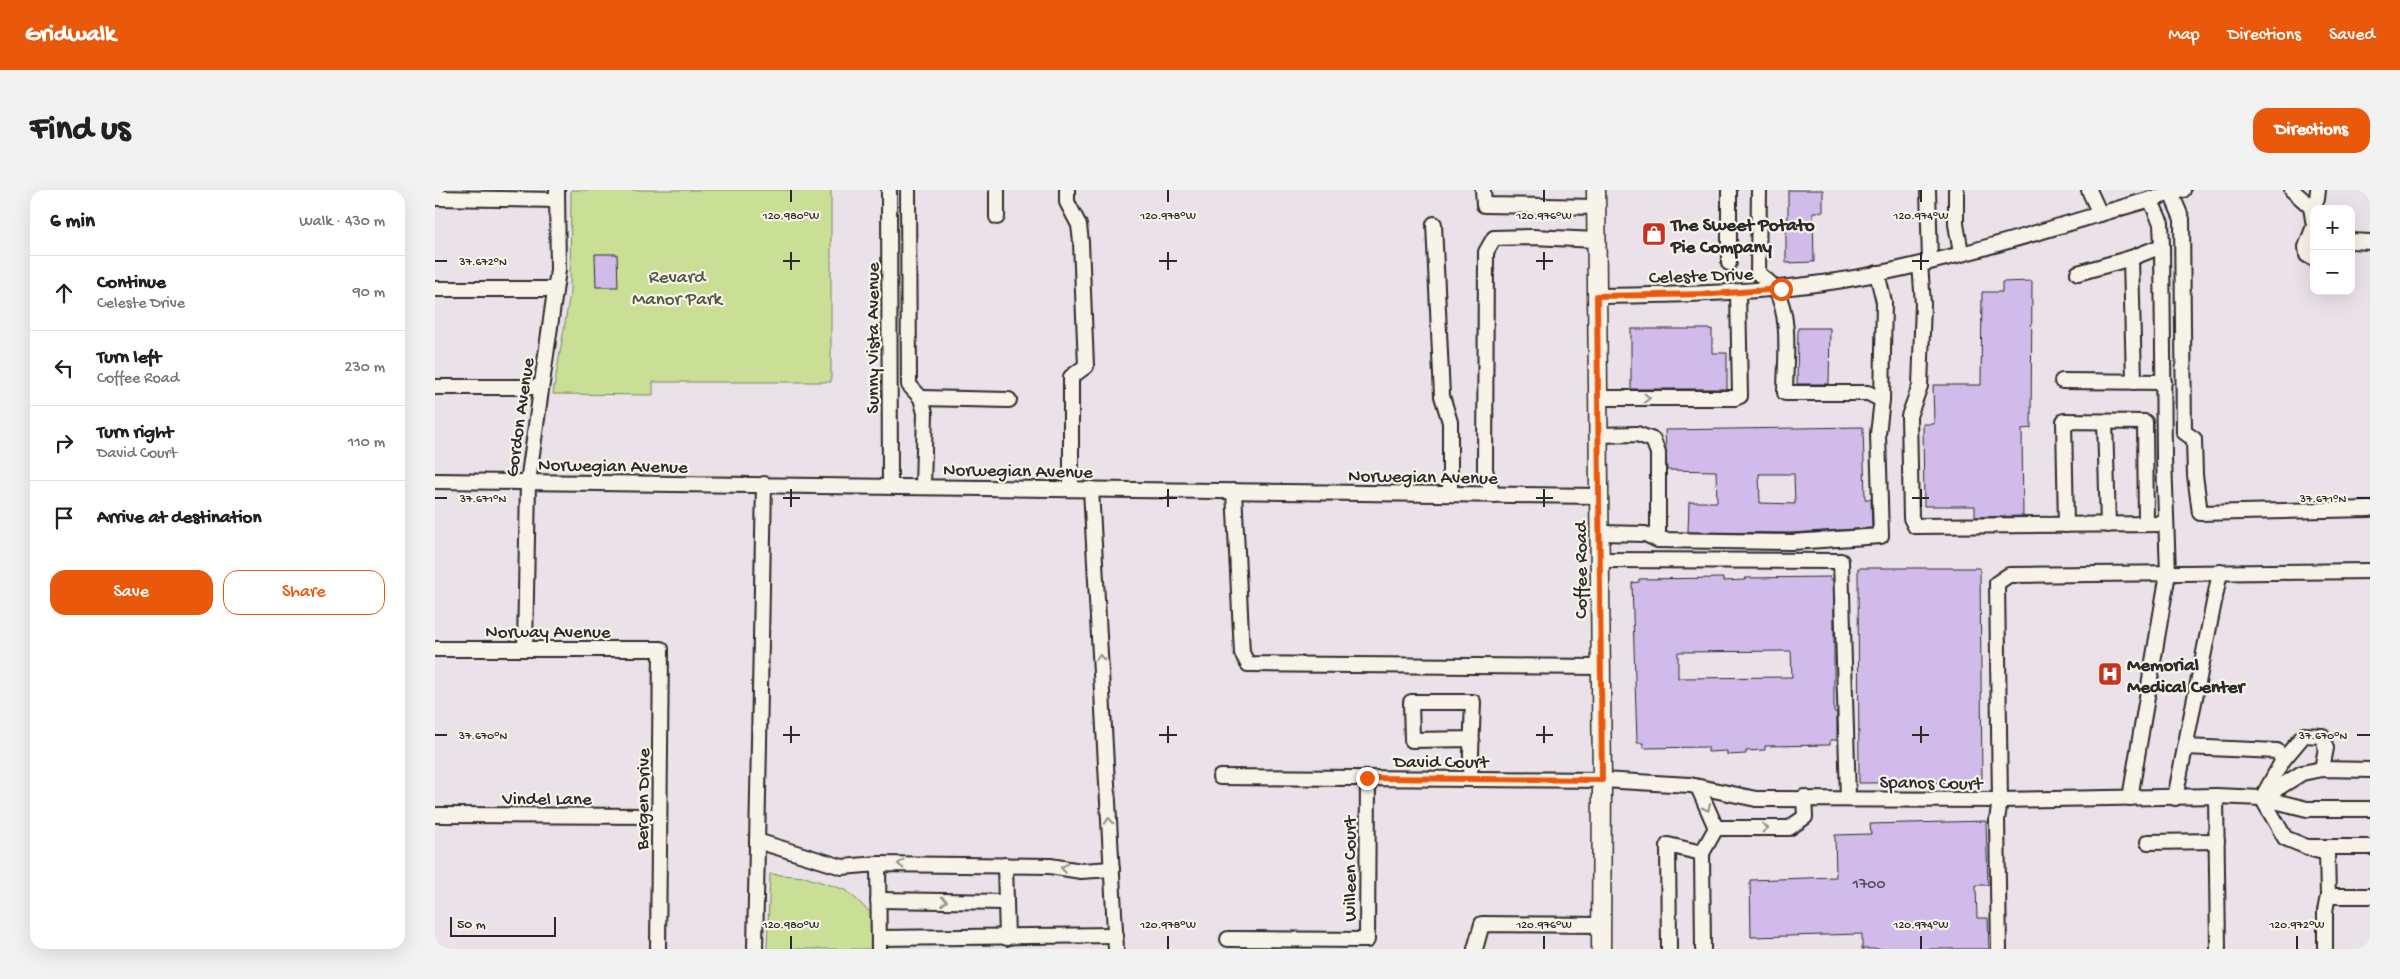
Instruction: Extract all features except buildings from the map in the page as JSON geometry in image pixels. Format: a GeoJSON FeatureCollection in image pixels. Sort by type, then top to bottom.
{"type":"FeatureCollection","features":[{"type":"Feature","properties":{"kind":"main road","name":"Coffee Road"},"geometry":{"type":"LineString","coordinates":[[1596,199],[1602,780],[1601,949]]}},
{"type":"Feature","properties":{"kind":"street","name":"Sunny Vista Avenue"},"geometry":{"type":"LineString","coordinates":[[889,190],[890,486]]}},
{"type":"Feature","properties":{"kind":"street"},"geometry":{"type":"LineString","coordinates":[[908,190],[909,385],[921,398],[925,413],[923,486]]}},
{"type":"Feature","properties":{"kind":"street"},"geometry":{"type":"LineString","coordinates":[[997,190],[997,217]]}},
{"type":"Feature","properties":{"kind":"street"},"geometry":{"type":"LineString","coordinates":[[1067,190],[1067,202],[1079,225],[1081,242],[1085,366],[1071,377],[1071,488]]}},
{"type":"Feature","properties":{"kind":"street"},"geometry":{"type":"LineString","coordinates":[[1483,190],[1484,204],[1596,199]]}},
{"type":"Feature","properties":{"kind":"street"},"geometry":{"type":"LineString","coordinates":[[1729,190],[1729,262]]}},
{"type":"Feature","properties":{"kind":"street"},"geometry":{"type":"LineString","coordinates":[[1759,190],[1759,273],[1775,289],[1782,311],[1785,331],[1785,394],[1868,394],[1882,400]]}},
{"type":"Feature","properties":{"kind":"street"},"geometry":{"type":"LineString","coordinates":[[1928,190],[1920,386],[1909,416],[1911,518],[1915,526],[2166,524]]}},
{"type":"Feature","properties":{"kind":"street"},"geometry":{"type":"LineString","coordinates":[[1956,190],[1957,224],[1961,253]]}},
{"type":"Feature","properties":{"kind":"street"},"geometry":{"type":"LineString","coordinates":[[2089,190],[2101,214]]}},
{"type":"Feature","properties":{"kind":"street"},"geometry":{"type":"LineString","coordinates":[[2292,190],[2310,206]]}},
{"type":"Feature","properties":{"kind":"street"},"geometry":{"type":"LineString","coordinates":[[2312,205],[2317,199],[2318,190]]}},
{"type":"Feature","properties":{"kind":"street"},"geometry":{"type":"LineString","coordinates":[[2177,192],[2182,219],[2184,432],[2194,439],[2195,475],[2200,513],[2370,508]]}},
{"type":"Feature","properties":{"kind":"street","name":"Celeste Drive"},"geometry":{"type":"LineString","coordinates":[[1597,296],[1738,292],[1775,289],[1877,273],[1961,253],[2177,192]]}},
{"type":"Feature","properties":{"kind":"street"},"geometry":{"type":"LineString","coordinates":[[435,198],[557,195]]}},
{"type":"Feature","properties":{"kind":"street","name":"Gordon Avenue"},"geometry":{"type":"LineString","coordinates":[[525,649],[528,482],[558,270],[557,195]]}},
{"type":"Feature","properties":{"kind":"street"},"geometry":{"type":"LineString","coordinates":[[2130,798],[2168,573],[2161,223],[2150,199]]}},
{"type":"Feature","properties":{"kind":"street"},"geometry":{"type":"LineString","coordinates":[[1434,224],[1442,396],[1450,422],[1450,494]]}},
{"type":"Feature","properties":{"kind":"street"},"geometry":{"type":"LineString","coordinates":[[2310,236],[2306,247],[2307,255],[2310,257]]}},
{"type":"Feature","properties":{"kind":"street"},"geometry":{"type":"LineString","coordinates":[[1493,495],[1485,470],[1486,252],[1494,238],[1532,237],[1597,240]]}},
{"type":"Feature","properties":{"kind":"street"},"geometry":{"type":"LineString","coordinates":[[2355,241],[2370,242]]}},
{"type":"Feature","properties":{"kind":"street"},"geometry":{"type":"LineString","coordinates":[[2078,273],[2131,258],[2162,246]]}},
{"type":"Feature","properties":{"kind":"street"},"geometry":{"type":"LineString","coordinates":[[2131,258],[2134,382]]}},
{"type":"Feature","properties":{"kind":"street"},"geometry":{"type":"LineString","coordinates":[[1600,533],[1645,534],[1658,540],[1792,542],[1881,536],[1878,434],[1882,400],[1884,302],[1877,273]]}},
{"type":"Feature","properties":{"kind":"street"},"geometry":{"type":"LineString","coordinates":[[435,289],[555,289]]}},
{"type":"Feature","properties":{"kind":"street"},"geometry":{"type":"LineString","coordinates":[[1599,398],[1735,398],[1740,396],[1738,292]]}},
{"type":"Feature","properties":{"kind":"street"},"geometry":{"type":"LineString","coordinates":[[2062,381],[2164,382]]}},
{"type":"Feature","properties":{"kind":"street"},"geometry":{"type":"LineString","coordinates":[[435,387],[541,387]]}},
{"type":"Feature","properties":{"kind":"street"},"geometry":{"type":"LineString","coordinates":[[921,398],[1009,400]]}},
{"type":"Feature","properties":{"kind":"street"},"geometry":{"type":"LineString","coordinates":[[2066,525],[2064,421],[2145,422],[2146,524]]}},
{"type":"Feature","properties":{"kind":"street"},"geometry":{"type":"LineString","coordinates":[[2105,422],[2108,525]]}},
{"type":"Feature","properties":{"kind":"street"},"geometry":{"type":"LineString","coordinates":[[1599,435],[1637,434],[1653,440],[1657,453],[1658,540]]}},
{"type":"Feature","properties":{"kind":"street","name":"Norwegian Avenue"},"geometry":{"type":"LineString","coordinates":[[435,481],[1600,496]]}},
{"type":"Feature","properties":{"kind":"street"},"geometry":{"type":"LineString","coordinates":[[755,949],[764,484]]}},
{"type":"Feature","properties":{"kind":"street"},"geometry":{"type":"LineString","coordinates":[[1091,489],[1117,949]]}},
{"type":"Feature","properties":{"kind":"street"},"geometry":{"type":"LineString","coordinates":[[1235,491],[1242,653],[1248,664],[1601,668]]}},
{"type":"Feature","properties":{"kind":"street"},"geometry":{"type":"LineString","coordinates":[[1600,560],[1841,561],[1848,798]]}},
{"type":"Feature","properties":{"kind":"street"},"geometry":{"type":"LineString","coordinates":[[1999,949],[1997,820],[2001,800],[1997,583],[2009,575],[2370,571]]}},
{"type":"Feature","properties":{"kind":"street"},"geometry":{"type":"LineString","coordinates":[[2175,798],[2220,572]]}},
{"type":"Feature","properties":{"kind":"street","name":"Norway Avenue"},"geometry":{"type":"LineString","coordinates":[[435,649],[661,649]]}},
{"type":"Feature","properties":{"kind":"street","name":"Bergen Drive"},"geometry":{"type":"LineString","coordinates":[[658,949],[661,649]]}},
{"type":"Feature","properties":{"kind":"street"},"geometry":{"type":"LineString","coordinates":[[1470,779],[1472,739],[1473,702],[1411,702],[1412,740],[1472,739]]}},
{"type":"Feature","properties":{"kind":"street"},"geometry":{"type":"LineString","coordinates":[[2262,798],[2283,760],[2304,735],[2322,736],[2327,748],[2322,769]]}},
{"type":"Feature","properties":{"kind":"street"},"geometry":{"type":"LineString","coordinates":[[2185,747],[2277,751],[2283,760]]}},
{"type":"Feature","properties":{"kind":"street"},"geometry":{"type":"LineString","coordinates":[[2262,798],[2302,773],[2322,769],[2370,770]]}},
{"type":"Feature","properties":{"kind":"street","name":"David Court"},"geometry":{"type":"LineString","coordinates":[[1220,777],[1602,780]]}},
{"type":"Feature","properties":{"kind":"street","name":"Willeen Court"},"geometry":{"type":"LineString","coordinates":[[1228,939],[1367,940],[1367,778]]}},
{"type":"Feature","properties":{"kind":"street","name":"Spanos Court"},"geometry":{"type":"LineString","coordinates":[[1602,780],[1689,785],[1756,799],[2001,800],[2216,796],[2262,798],[2307,809],[2370,809]]}},
{"type":"Feature","properties":{"kind":"street"},"geometry":{"type":"LineString","coordinates":[[1698,787],[1716,828]]}},
{"type":"Feature","properties":{"kind":"street"},"geometry":{"type":"LineString","coordinates":[[2216,796],[2218,949]]}},
{"type":"Feature","properties":{"kind":"street"},"geometry":{"type":"LineString","coordinates":[[1716,828],[1789,828],[1805,817],[1804,798]]}},
{"type":"Feature","properties":{"kind":"street"},"geometry":{"type":"LineString","coordinates":[[2262,798],[2285,838],[2327,853],[2328,896],[2325,911],[2325,949]]}},
{"type":"Feature","properties":{"kind":"street","name":"Vindel Lane"},"geometry":{"type":"LineString","coordinates":[[435,815],[659,816]]}},
{"type":"Feature","properties":{"kind":"street"},"geometry":{"type":"LineString","coordinates":[[1703,949],[1702,853],[1716,828]]}},
{"type":"Feature","properties":{"kind":"street"},"geometry":{"type":"LineString","coordinates":[[757,842],[842,867],[878,864],[1050,866],[1081,871],[1112,869]]}},
{"type":"Feature","properties":{"kind":"street"},"geometry":{"type":"LineString","coordinates":[[2148,842],[2217,842]]}},
{"type":"Feature","properties":{"kind":"street"},"geometry":{"type":"LineString","coordinates":[[1669,949],[1668,845],[1702,853]]}},
{"type":"Feature","properties":{"kind":"street"},"geometry":{"type":"LineString","coordinates":[[2307,847],[2370,847]]}},
{"type":"Feature","properties":{"kind":"street"},"geometry":{"type":"LineString","coordinates":[[878,864],[879,943],[1116,935]]}},
{"type":"Feature","properties":{"kind":"street"},"geometry":{"type":"LineString","coordinates":[[1005,865],[1007,938]]}},
{"type":"Feature","properties":{"kind":"street"},"geometry":{"type":"LineString","coordinates":[[2328,896],[2370,896]]}},
{"type":"Feature","properties":{"kind":"street"},"geometry":{"type":"LineString","coordinates":[[878,900],[1006,902]]}},
{"type":"Feature","properties":{"kind":"street"},"geometry":{"type":"LineString","coordinates":[[1475,949],[1482,924],[1601,925]]}},
{"type":"Feature","properties":{"kind":"green space","name":"Revard Manor Park"},"geometry":{"type":"Polygon","coordinates":[[[571,190],[831,190],[831,382],[653,382],[653,395],[553,394],[570,293],[571,190]]]}},
{"type":"Feature","properties":{"kind":"green space"},"geometry":{"type":"Polygon","coordinates":[[[770,874],[805,877],[846,890],[872,914],[872,949],[767,949],[770,874]]]}},
{"type":"Feature","properties":{"kind":"place","name":"The Sweet Potato Pie Company"},"geometry":{"type":"Point","coordinates":[1654,234]}},
{"type":"Feature","properties":{"kind":"place","name":"Memorial Medical Center"},"geometry":{"type":"Point","coordinates":[2110,674]}},
{"type":"Feature","properties":{"kind":"route"},"geometry":{"type":"LineString","coordinates":[[1367,778],[1602,780],[1597,296],[1713,294],[1781,289]]}}]}
